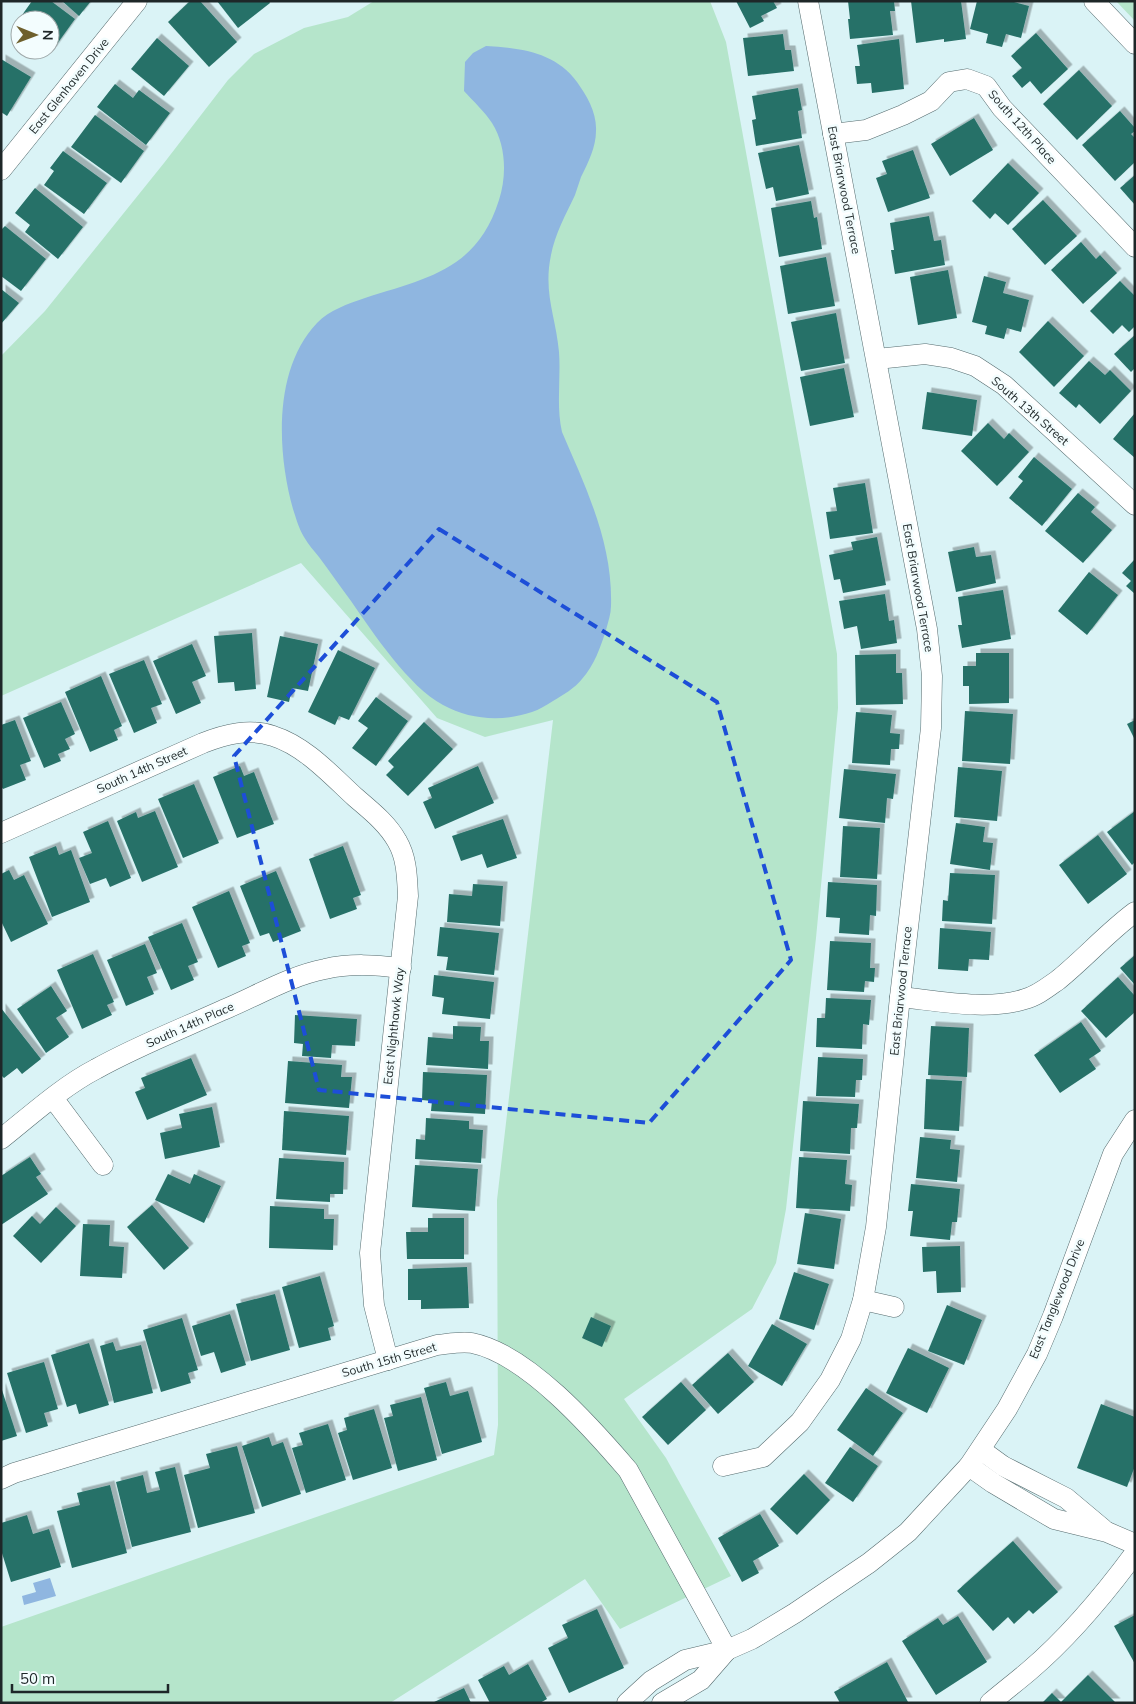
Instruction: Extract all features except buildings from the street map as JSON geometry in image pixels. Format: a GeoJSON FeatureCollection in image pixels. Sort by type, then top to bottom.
{"type":"FeatureCollection","features":[{"type":"Feature","properties":{"kind":"street","name":"East Glenhaven Drive"},"geometry":{"type":"LineString","coordinates":[[1,170],[137,1]]}},
{"type":"Feature","properties":{"kind":"street","name":"East Briarwood Terrace"},"geometry":{"type":"LineString","coordinates":[[723,1466],[763,1457],[800,1422],[830,1380],[851,1339],[863,1300],[876,1227],[931,728],[932,676],[927,629],[808,1]]}},
{"type":"Feature","properties":{"kind":"street"},"geometry":{"type":"LineString","coordinates":[[1094,1],[1135,44]]}},
{"type":"Feature","properties":{"kind":"street","name":"South 12th Place"},"geometry":{"type":"LineString","coordinates":[[833,134],[866,130],[903,115],[931,101],[949,82],[967,79],[986,86],[1002,108],[1135,247]]}},
{"type":"Feature","properties":{"kind":"street","name":"South 13th Street"},"geometry":{"type":"LineString","coordinates":[[877,359],[925,354],[951,358],[975,366],[1004,385],[1135,505]]}},
{"type":"Feature","properties":{"kind":"street","name":"South 14th Street"},"geometry":{"type":"LineString","coordinates":[[1,833],[220,736],[237,732],[256,732],[273,735],[287,741]]}},
{"type":"Feature","properties":{"kind":"street","name":"East Nighthawk Way"},"geometry":{"type":"LineString","coordinates":[[287,741],[325,769],[387,826],[398,842],[407,866],[408,896],[370,1253],[374,1305],[388,1360]]}},
{"type":"Feature","properties":{"kind":"street"},"geometry":{"type":"LineString","coordinates":[[900,997],[978,1004],[995,1004],[1026,999],[1045,989],[1077,964],[1135,912]]}},
{"type":"Feature","properties":{"kind":"street","name":"South 14th Place"},"geometry":{"type":"LineString","coordinates":[[1,1139],[94,1069],[292,979],[325,969],[353,965],[401,968]]}},
{"type":"Feature","properties":{"kind":"street"},"geometry":{"type":"LineString","coordinates":[[53,1098],[102,1165]]}},
{"type":"Feature","properties":{"kind":"street","name":"East Tanglewood Drive"},"geometry":{"type":"LineString","coordinates":[[727,1650],[752,1639],[795,1613],[869,1563],[908,1532],[975,1458],[1007,1409],[1037,1354],[1049,1327],[1112,1154],[1135,1120]]}},
{"type":"Feature","properties":{"kind":"street"},"geometry":{"type":"LineString","coordinates":[[863,1300],[894,1307]]}},
{"type":"Feature","properties":{"kind":"street","name":"South 15th Street"},"geometry":{"type":"LineString","coordinates":[[1,1479],[23,1470],[437,1345],[470,1343],[495,1351],[540,1381],[597,1434],[628,1470],[727,1650]]}},
{"type":"Feature","properties":{"kind":"street"},"geometry":{"type":"LineString","coordinates":[[975,1458],[1003,1466],[1066,1498],[1107,1532]]}},
{"type":"Feature","properties":{"kind":"street"},"geometry":{"type":"LineString","coordinates":[[975,1458],[1037,1509],[1054,1519],[1107,1532],[1135,1544]]}},
{"type":"Feature","properties":{"kind":"street"},"geometry":{"type":"LineString","coordinates":[[1037,1509],[1048,1489]]}},
{"type":"Feature","properties":{"kind":"street"},"geometry":{"type":"LineString","coordinates":[[990,1703],[1030,1670],[1065,1636],[1096,1602],[1135,1552]]}},
{"type":"Feature","properties":{"kind":"street"},"geometry":{"type":"LineString","coordinates":[[627,1703],[651,1681],[685,1660],[727,1650]]}},
{"type":"Feature","properties":{"kind":"street"},"geometry":{"type":"LineString","coordinates":[[667,1671],[670,1698],[701,1680],[727,1650]]}},
{"type":"Feature","properties":{"kind":"highlighted area"},"geometry":{"type":"Polygon","coordinates":[[[439,529],[717,702],[791,960],[649,1123],[319,1090],[234,756],[439,529]]]}},
{"type":"Feature","properties":{"kind":"green space"},"geometry":{"type":"Polygon","coordinates":[[[374,1],[710,1],[726,42],[837,654],[838,708],[816,938],[786,1209],[776,1263],[752,1309],[624,1399],[666,1458],[731,1576],[620,1629],[585,1579],[390,1703],[1,1703],[1,1627],[494,1455],[498,1425],[497,1200],[553,720],[485,737],[437,718],[301,563],[1,696],[1,356],[45,311],[228,80],[254,54],[304,28],[348,17],[374,1]]]}},
{"type":"Feature","properties":{"kind":"green space"},"geometry":{"type":"Polygon","coordinates":[[[1116,1],[1135,1],[1135,21],[1116,1]]]}},
{"type":"Feature","properties":{"kind":"water"},"geometry":{"type":"Polygon","coordinates":[[[486,46],[524,50],[548,58],[558,64],[581,87],[591,105],[595,118],[596,137],[593,149],[555,239],[548,281],[559,352],[560,422],[562,432],[589,495],[603,538],[608,560],[611,606],[604,636],[594,662],[579,682],[565,694],[537,710],[521,715],[498,718],[464,714],[443,705],[417,685],[392,658],[307,542],[301,531],[288,487],[282,437],[282,412],[292,363],[303,342],[317,323],[327,314],[346,305],[429,277],[447,268],[478,242],[489,223],[502,190],[504,160],[500,141],[492,123],[464,91],[465,62],[473,53],[486,46]]]}},
{"type":"Feature","properties":{"kind":"water"},"geometry":{"type":"Polygon","coordinates":[[[50,1578],[56,1596],[24,1605],[22,1596],[36,1592],[33,1583],[50,1578]]]}}]}
